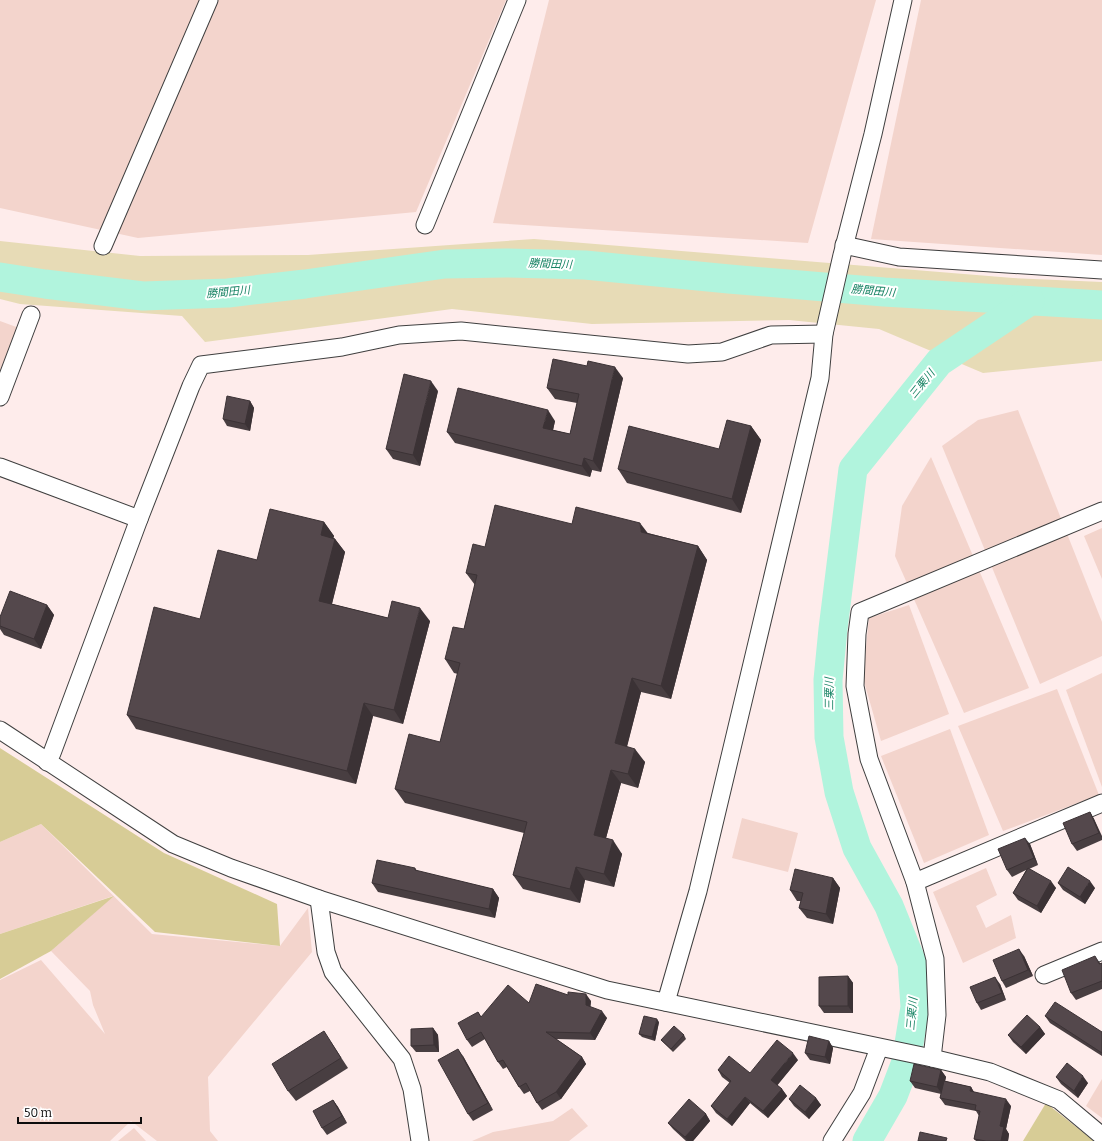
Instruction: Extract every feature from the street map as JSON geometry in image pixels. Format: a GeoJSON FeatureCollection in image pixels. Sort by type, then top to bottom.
{"type":"FeatureCollection","features":[{"type":"Feature","properties":{"kind":"street"},"geometry":{"type":"LineString","coordinates":[[103,246],[209,0]]}},
{"type":"Feature","properties":{"kind":"street"},"geometry":{"type":"LineString","coordinates":[[425,225],[518,0]]}},
{"type":"Feature","properties":{"kind":"street"},"geometry":{"type":"LineString","coordinates":[[666,1002],[698,891],[820,378],[825,328],[843,250],[873,134],[903,0]]}},
{"type":"Feature","properties":{"kind":"street"},"geometry":{"type":"LineString","coordinates":[[843,250],[900,258],[1102,270]]}},
{"type":"Feature","properties":{"kind":"street"},"geometry":{"type":"LineString","coordinates":[[0,397],[31,315]]}},
{"type":"Feature","properties":{"kind":"street"},"geometry":{"type":"LineString","coordinates":[[47,762],[52,753],[139,519],[191,386],[201,365],[342,347],[399,335],[461,331],[688,354],[722,352],[771,335],[825,328]]}},
{"type":"Feature","properties":{"kind":"street"},"geometry":{"type":"LineString","coordinates":[[0,466],[139,519]]}},
{"type":"Feature","properties":{"kind":"street"},"geometry":{"type":"LineString","coordinates":[[932,1058],[937,1015],[936,959],[915,882],[869,759],[855,686],[857,634],[860,612],[1102,511]]}},
{"type":"Feature","properties":{"kind":"street"},"geometry":{"type":"LineString","coordinates":[[0,730],[173,844],[231,868],[319,899],[607,990],[932,1058],[990,1072],[1059,1100],[1102,1136]]}},
{"type":"Feature","properties":{"kind":"street"},"geometry":{"type":"LineString","coordinates":[[915,882],[1102,803]]}},
{"type":"Feature","properties":{"kind":"street"},"geometry":{"type":"LineString","coordinates":[[319,899],[326,952],[333,972],[402,1059],[412,1089],[420,1141]]}},
{"type":"Feature","properties":{"kind":"street"},"geometry":{"type":"LineString","coordinates":[[1044,975],[1102,951]]}},
{"type":"Feature","properties":{"kind":"street"},"geometry":{"type":"LineString","coordinates":[[832,1141],[862,1094],[879,1048]]}},
{"type":"Feature","properties":{"kind":"shaded area"},"geometry":{"type":"Polygon","coordinates":[[[0,0],[506,0],[416,212],[138,238],[0,208],[0,0]]]}},
{"type":"Feature","properties":{"kind":"shaded area"},"geometry":{"type":"Polygon","coordinates":[[[549,0],[876,0],[808,243],[493,223],[549,0]]]}},
{"type":"Feature","properties":{"kind":"shaded area"},"geometry":{"type":"Polygon","coordinates":[[[921,0],[1102,0],[1102,255],[871,239],[921,0]]]}},
{"type":"Feature","properties":{"kind":"shaded area"},"geometry":{"type":"Polygon","coordinates":[[[534,239],[1013,278],[1102,282],[1102,361],[983,373],[879,329],[789,320],[592,324],[452,309],[205,342],[182,316],[20,304],[0,299],[0,241],[140,256],[308,255],[534,239]]]}},
{"type":"Feature","properties":{"kind":"shaded area"},"geometry":{"type":"Polygon","coordinates":[[[0,321],[19,328],[0,371],[0,321]]]}},
{"type":"Feature","properties":{"kind":"shaded area"},"geometry":{"type":"Polygon","coordinates":[[[1018,410],[1102,622],[1102,656],[1040,684],[942,446],[978,420],[1018,410]]]}},
{"type":"Feature","properties":{"kind":"shaded area"},"geometry":{"type":"Polygon","coordinates":[[[931,457],[1029,688],[964,713],[895,556],[902,506],[931,457]]]}},
{"type":"Feature","properties":{"kind":"shaded area"},"geometry":{"type":"Polygon","coordinates":[[[1102,528],[1102,579],[1084,536],[1102,528]]]}},
{"type":"Feature","properties":{"kind":"shaded area"},"geometry":{"type":"Polygon","coordinates":[[[909,605],[949,714],[881,741],[863,678],[869,618],[909,605]]]}},
{"type":"Feature","properties":{"kind":"shaded area"},"geometry":{"type":"Polygon","coordinates":[[[1102,673],[1102,787],[1066,690],[1102,673]]]}},
{"type":"Feature","properties":{"kind":"shaded area"},"geometry":{"type":"Polygon","coordinates":[[[1057,689],[1099,795],[1003,831],[958,726],[1057,689]]]}},
{"type":"Feature","properties":{"kind":"shaded area"},"geometry":{"type":"Polygon","coordinates":[[[950,729],[989,835],[924,863],[881,756],[950,729]]]}},
{"type":"Feature","properties":{"kind":"shaded area"},"geometry":{"type":"Polygon","coordinates":[[[0,748],[164,853],[277,904],[280,946],[155,932],[41,824],[0,842],[0,748]]]}},
{"type":"Feature","properties":{"kind":"shaded area"},"geometry":{"type":"Polygon","coordinates":[[[742,818],[798,833],[788,872],[732,858],[742,818]]]}},
{"type":"Feature","properties":{"kind":"shaded area"},"geometry":{"type":"Polygon","coordinates":[[[41,824],[152,934],[280,946],[308,908],[312,952],[208,1077],[210,1131],[218,1141],[157,1141],[131,1121],[110,1141],[0,1141],[0,980],[41,960],[105,1034],[93,1005],[90,991],[51,951],[113,896],[0,934],[0,842],[41,824]]]}},
{"type":"Feature","properties":{"kind":"shaded area"},"geometry":{"type":"Polygon","coordinates":[[[986,868],[997,895],[976,906],[986,928],[1011,915],[1016,938],[963,963],[933,892],[986,868]]]}},
{"type":"Feature","properties":{"kind":"shaded area"},"geometry":{"type":"Polygon","coordinates":[[[114,896],[51,951],[0,979],[0,934],[114,896]]]}},
{"type":"Feature","properties":{"kind":"shaded area"},"geometry":{"type":"Polygon","coordinates":[[[1102,1079],[1102,1118],[1086,1106],[1102,1079]]]}},
{"type":"Feature","properties":{"kind":"shaded area"},"geometry":{"type":"Polygon","coordinates":[[[1046,1103],[1094,1141],[1023,1141],[1046,1103]]]}},
{"type":"Feature","properties":{"kind":"shaded area"},"geometry":{"type":"Polygon","coordinates":[[[572,1108],[588,1126],[569,1141],[472,1141],[493,1132],[553,1121],[572,1108]]]}},
{"type":"Feature","properties":{"kind":"shaded area"},"geometry":{"type":"Polygon","coordinates":[[[134,1128],[146,1141],[118,1141],[134,1128]]]}},
{"type":"Feature","properties":{"kind":"building"},"geometry":{"type":"Polygon","coordinates":[[[553,359],[587,366],[588,361],[615,367],[593,461],[584,458],[582,466],[447,432],[458,388],[548,410],[543,428],[570,434],[579,394],[547,388],[553,359]]]}},
{"type":"Feature","properties":{"kind":"building"},"geometry":{"type":"Polygon","coordinates":[[[404,374],[431,381],[413,455],[386,449],[404,374]]]}},
{"type":"Feature","properties":{"kind":"building"},"geometry":{"type":"Polygon","coordinates":[[[227,396],[250,401],[245,424],[223,419],[227,396]]]}},
{"type":"Feature","properties":{"kind":"building"},"geometry":{"type":"Polygon","coordinates":[[[727,420],[751,426],[732,499],[618,469],[629,426],[719,449],[727,420]]]}},
{"type":"Feature","properties":{"kind":"building"},"geometry":{"type":"Polygon","coordinates":[[[495,505],[572,524],[576,507],[640,523],[641,532],[698,546],[661,686],[632,678],[615,743],[635,749],[628,774],[611,770],[594,835],[613,840],[604,874],[576,867],[570,889],[513,875],[527,822],[395,789],[409,734],[440,742],[460,663],[445,659],[453,627],[464,629],[477,575],[466,573],[473,544],[485,547],[495,505]]]}},
{"type":"Feature","properties":{"kind":"building"},"geometry":{"type":"Polygon","coordinates":[[[270,509],[324,522],[321,535],[335,539],[319,601],[388,618],[392,601],[420,608],[394,710],[364,703],[347,771],[127,715],[154,607],[200,619],[218,550],[257,560],[270,509]]]}},
{"type":"Feature","properties":{"kind":"building"},"geometry":{"type":"Polygon","coordinates":[[[10,591],[47,605],[34,639],[0,626],[0,617],[10,591]]]}},
{"type":"Feature","properties":{"kind":"building"},"geometry":{"type":"Polygon","coordinates":[[[1090,812],[1099,833],[1072,844],[1063,823],[1090,812]]]}},
{"type":"Feature","properties":{"kind":"building"},"geometry":{"type":"Polygon","coordinates":[[[1025,838],[1034,858],[1007,870],[998,849],[1025,838]]]}},
{"type":"Feature","properties":{"kind":"building"},"geometry":{"type":"Polygon","coordinates":[[[377,860],[415,868],[415,870],[493,889],[489,909],[372,883],[377,860]]]}},
{"type":"Feature","properties":{"kind":"building"},"geometry":{"type":"Polygon","coordinates":[[[1068,867],[1090,881],[1080,897],[1058,883],[1068,867]]]}},
{"type":"Feature","properties":{"kind":"building"},"geometry":{"type":"Polygon","coordinates":[[[1028,868],[1051,881],[1037,906],[1013,893],[1028,868]]]}},
{"type":"Feature","properties":{"kind":"building"},"geometry":{"type":"Polygon","coordinates":[[[795,869],[833,878],[826,914],[799,908],[803,893],[790,890],[795,869]]]}},
{"type":"Feature","properties":{"kind":"building"},"geometry":{"type":"Polygon","coordinates":[[[1019,949],[1028,970],[1002,981],[993,960],[1019,949]]]}},
{"type":"Feature","properties":{"kind":"building"},"geometry":{"type":"Polygon","coordinates":[[[1095,956],[1099,964],[1102,963],[1102,981],[1071,993],[1062,970],[1095,956]]]}},
{"type":"Feature","properties":{"kind":"building"},"geometry":{"type":"Polygon","coordinates":[[[848,976],[848,1006],[819,1006],[819,977],[848,976]]]}},
{"type":"Feature","properties":{"kind":"building"},"geometry":{"type":"Polygon","coordinates":[[[995,977],[1002,993],[977,1003],[970,987],[995,977]]]}},
{"type":"Feature","properties":{"kind":"building"},"geometry":{"type":"Polygon","coordinates":[[[536,984],[568,995],[568,992],[586,994],[586,1005],[602,1011],[590,1033],[546,1032],[582,1057],[556,1092],[537,1103],[526,1083],[519,1087],[503,1060],[498,1062],[481,1032],[467,1040],[458,1023],[478,1012],[481,1017],[508,985],[529,1003],[536,984]]]}},
{"type":"Feature","properties":{"kind":"building"},"geometry":{"type":"Polygon","coordinates":[[[1055,1002],[1102,1032],[1102,1053],[1045,1016],[1055,1002]]]}},
{"type":"Feature","properties":{"kind":"building"},"geometry":{"type":"Polygon","coordinates":[[[1027,1015],[1040,1027],[1021,1047],[1008,1035],[1027,1015]]]}},
{"type":"Feature","properties":{"kind":"building"},"geometry":{"type":"Polygon","coordinates":[[[644,1016],[657,1019],[652,1037],[639,1034],[644,1016]]]}},
{"type":"Feature","properties":{"kind":"building"},"geometry":{"type":"Polygon","coordinates":[[[674,1026],[684,1035],[671,1049],[661,1040],[674,1026]]]}},
{"type":"Feature","properties":{"kind":"building"},"geometry":{"type":"Polygon","coordinates":[[[433,1028],[434,1045],[411,1046],[411,1029],[433,1028]]]}},
{"type":"Feature","properties":{"kind":"building"},"geometry":{"type":"Polygon","coordinates":[[[324,1031],[341,1058],[288,1091],[272,1064],[324,1031]]]}},
{"type":"Feature","properties":{"kind":"building"},"geometry":{"type":"Polygon","coordinates":[[[809,1036],[829,1041],[825,1057],[805,1053],[809,1036]]]}},
{"type":"Feature","properties":{"kind":"building"},"geometry":{"type":"Polygon","coordinates":[[[777,1040],[793,1053],[771,1080],[782,1089],[763,1111],[745,1097],[727,1119],[711,1106],[731,1081],[718,1070],[729,1056],[750,1073],[777,1040]]]}},
{"type":"Feature","properties":{"kind":"building"},"geometry":{"type":"Polygon","coordinates":[[[458,1049],[488,1103],[468,1114],[438,1060],[458,1049]]]}},
{"type":"Feature","properties":{"kind":"building"},"geometry":{"type":"Polygon","coordinates":[[[1067,1063],[1083,1076],[1074,1091],[1056,1077],[1067,1063]]]}},
{"type":"Feature","properties":{"kind":"building"},"geometry":{"type":"Polygon","coordinates":[[[914,1064],[941,1070],[937,1087],[910,1081],[914,1064]]]}},
{"type":"Feature","properties":{"kind":"building"},"geometry":{"type":"Polygon","coordinates":[[[944,1081],[971,1087],[970,1091],[1006,1099],[1000,1126],[1004,1127],[1001,1141],[974,1139],[980,1111],[975,1110],[976,1105],[940,1098],[944,1081]]]}},
{"type":"Feature","properties":{"kind":"building"},"geometry":{"type":"Polygon","coordinates":[[[800,1085],[816,1098],[805,1112],[789,1099],[800,1085]]]}},
{"type":"Feature","properties":{"kind":"building"},"geometry":{"type":"Polygon","coordinates":[[[689,1099],[706,1114],[685,1137],[668,1123],[689,1099]]]}},
{"type":"Feature","properties":{"kind":"building"},"geometry":{"type":"Polygon","coordinates":[[[333,1100],[342,1116],[322,1128],[313,1111],[333,1100]]]}},
{"type":"Feature","properties":{"kind":"building"},"geometry":{"type":"Polygon","coordinates":[[[920,1132],[947,1138],[946,1141],[918,1141],[920,1132]]]}},
{"type":"Feature","properties":{"kind":"waterway","name":"勝間田川"},"geometry":{"type":"LineString","coordinates":[[0,277],[143,296],[228,293],[305,284],[445,264],[506,263],[585,265],[884,292],[1102,305]]}},
{"type":"Feature","properties":{"kind":"waterway","name":"三栗川"},"geometry":{"type":"LineString","coordinates":[[867,1141],[893,1096],[906,1062],[915,1007],[912,963],[889,906],[857,848],[839,792],[829,737],[828,680],[853,469],[939,362],[1030,301]]}}]}
